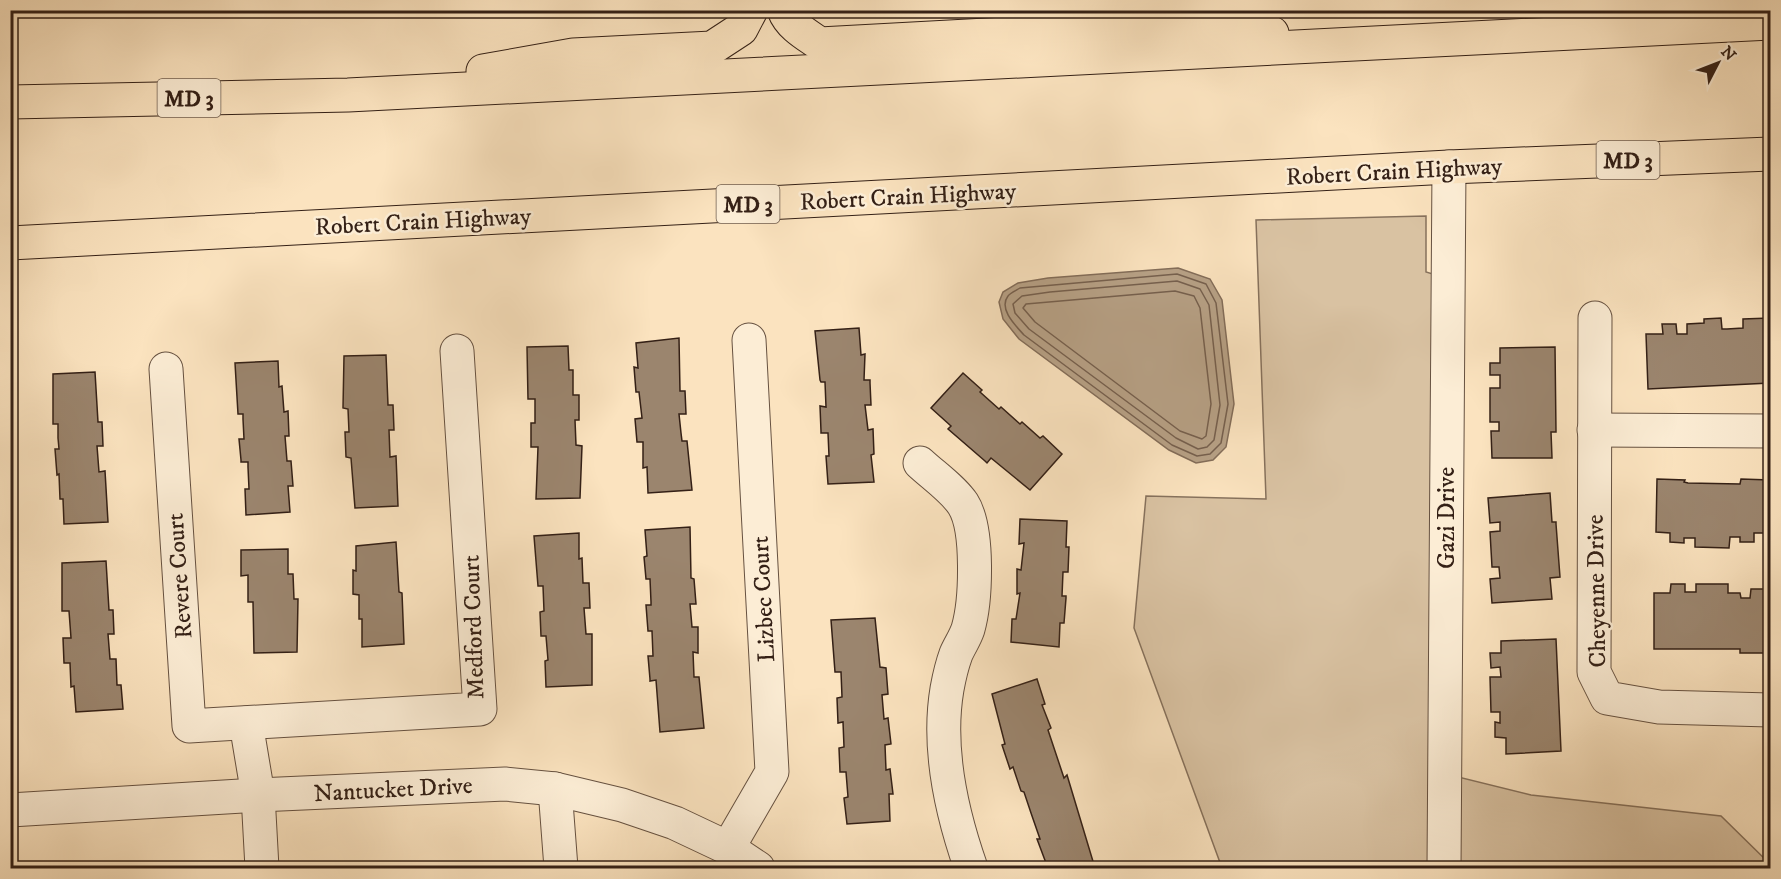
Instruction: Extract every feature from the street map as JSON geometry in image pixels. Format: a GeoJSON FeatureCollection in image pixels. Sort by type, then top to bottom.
{"type":"FeatureCollection","features":[{"type":"Feature","properties":{"kind":"highway"},"geometry":{"type":"LineString","coordinates":[[348,95],[573,55],[712,48],[741,29],[751,10]]}},
{"type":"Feature","properties":{"kind":"highway"},"geometry":{"type":"LineString","coordinates":[[784,10],[801,32],[820,44],[1187,24],[1372,44]]}},
{"type":"Feature","properties":{"kind":"highway","name":"MD 3"},"geometry":{"type":"LineString","coordinates":[[10,102],[348,95],[1770,23]]}},
{"type":"Feature","properties":{"kind":"highway","name":"Robert Crain Highway"},"geometry":{"type":"LineString","coordinates":[[10,243],[1449,167],[1770,154]]}},
{"type":"Feature","properties":{"kind":"street"},"geometry":{"type":"LineString","coordinates":[[1659,28],[1757,10]]}},
{"type":"Feature","properties":{"kind":"street","name":"Gazi Drive"},"geometry":{"type":"LineString","coordinates":[[1444,868],[1449,167]]}},
{"type":"Feature","properties":{"kind":"street","name":"Cheyenne Drive"},"geometry":{"type":"LineString","coordinates":[[1595,318],[1594,672],[1607,698],[1659,707],[1770,710]]}},
{"type":"Feature","properties":{"kind":"street","name":"Lizbec Court"},"geometry":{"type":"LineString","coordinates":[[728,848],[772,772],[749,340]]}},
{"type":"Feature","properties":{"kind":"street","name":"Medford Court"},"geometry":{"type":"LineString","coordinates":[[246,723],[480,709],[457,351]]}},
{"type":"Feature","properties":{"kind":"street","name":"Revere Court"},"geometry":{"type":"LineString","coordinates":[[166,369],[189,726],[246,723]]}},
{"type":"Feature","properties":{"kind":"street"},"geometry":{"type":"LineString","coordinates":[[1594,430],[1770,431]]}},
{"type":"Feature","properties":{"kind":"street"},"geometry":{"type":"LineString","coordinates":[[920,463],[961,502],[969,516],[973,535],[973,609],[967,632],[956,654],[947,690],[945,734],[949,790],[971,868]]}},
{"type":"Feature","properties":{"kind":"street"},"geometry":{"type":"LineString","coordinates":[[246,723],[258,795],[262,868]]}},
{"type":"Feature","properties":{"kind":"street","name":"Nantucket Drive"},"geometry":{"type":"LineString","coordinates":[[10,810],[505,783],[555,789],[622,805],[675,823],[728,848],[758,868]]}},
{"type":"Feature","properties":{"kind":"street"},"geometry":{"type":"LineString","coordinates":[[555,789],[561,868]]}},
{"type":"Feature","properties":{"kind":"shaded area"},"geometry":{"type":"Polygon","coordinates":[[[1426,216],[1426,272],[1459,282],[1458,777],[1531,795],[1721,816],[1770,864],[1770,868],[1222,868],[1134,628],[1146,496],[1266,499],[1256,220],[1426,216]]]}},
{"type":"Feature","properties":{"kind":"water"},"geometry":{"type":"Polygon","coordinates":[[[1178,268],[1210,279],[1222,300],[1234,404],[1226,447],[1213,460],[1196,463],[1169,450],[1019,339],[1003,319],[999,302],[1003,292],[1018,283],[1048,278],[1178,268]]]}},
{"type":"Feature","properties":{"kind":"building"},"geometry":{"type":"Polygon","coordinates":[[[1721,318],[1722,329],[1727,329],[1743,328],[1743,319],[1770,318],[1770,383],[1648,389],[1646,334],[1663,334],[1662,324],[1676,324],[1677,334],[1687,334],[1687,324],[1704,323],[1704,319],[1721,318]]]}},
{"type":"Feature","properties":{"kind":"building"},"geometry":{"type":"Polygon","coordinates":[[[859,328],[861,355],[865,354],[864,380],[870,380],[871,405],[865,405],[868,430],[873,429],[874,454],[871,455],[874,482],[828,484],[826,456],[829,456],[828,433],[821,433],[820,406],[826,407],[825,382],[820,380],[815,331],[859,328]]]}},
{"type":"Feature","properties":{"kind":"building"},"geometry":{"type":"Polygon","coordinates":[[[679,338],[680,391],[685,391],[686,414],[679,414],[682,441],[687,441],[692,490],[648,493],[647,467],[643,468],[643,442],[637,442],[635,419],[642,418],[639,392],[636,392],[634,367],[638,368],[636,343],[679,338]]]}},
{"type":"Feature","properties":{"kind":"building"},"geometry":{"type":"Polygon","coordinates":[[[568,346],[569,370],[573,370],[573,395],[579,395],[579,420],[575,420],[576,445],[582,446],[580,498],[536,499],[538,447],[531,447],[531,423],[535,423],[535,399],[528,399],[527,347],[568,346]]]}},
{"type":"Feature","properties":{"kind":"building"},"geometry":{"type":"Polygon","coordinates":[[[1555,347],[1556,432],[1551,432],[1552,458],[1492,458],[1491,431],[1499,431],[1499,422],[1490,422],[1490,388],[1500,388],[1500,375],[1490,375],[1490,363],[1500,363],[1500,348],[1555,347]]]}},
{"type":"Feature","properties":{"kind":"building"},"geometry":{"type":"Polygon","coordinates":[[[386,355],[388,405],[393,405],[394,430],[389,430],[390,457],[396,456],[398,506],[355,508],[351,458],[346,457],[345,432],[349,432],[348,409],[343,408],[344,356],[386,355]]]}},
{"type":"Feature","properties":{"kind":"building"},"geometry":{"type":"Polygon","coordinates":[[[278,361],[279,387],[282,386],[284,412],[288,411],[289,436],[285,436],[287,461],[291,461],[293,486],[288,486],[290,512],[246,515],[245,489],[249,489],[248,462],[241,462],[239,439],[244,439],[243,414],[238,414],[235,363],[278,361]]]}},
{"type":"Feature","properties":{"kind":"building"},"geometry":{"type":"Polygon","coordinates":[[[95,372],[98,422],[102,422],[103,446],[97,446],[99,472],[105,471],[108,522],[64,524],[63,499],[60,499],[55,449],[59,449],[58,424],[53,424],[53,374],[95,372]]]}},
{"type":"Feature","properties":{"kind":"building"},"geometry":{"type":"Polygon","coordinates":[[[963,373],[999,409],[1001,407],[1040,438],[1043,436],[1062,454],[1030,490],[991,458],[987,463],[948,429],[951,426],[931,408],[963,373]]]}},
{"type":"Feature","properties":{"kind":"building"},"geometry":{"type":"Polygon","coordinates":[[[1657,479],[1685,480],[1684,482],[1688,483],[1740,484],[1741,479],[1770,480],[1769,533],[1754,533],[1754,542],[1740,542],[1740,537],[1730,537],[1729,548],[1695,547],[1695,538],[1684,538],[1684,543],[1670,542],[1670,533],[1656,532],[1657,479]]]}},
{"type":"Feature","properties":{"kind":"building"},"geometry":{"type":"Polygon","coordinates":[[[1550,493],[1552,522],[1556,522],[1560,577],[1550,578],[1552,599],[1492,603],[1490,579],[1500,578],[1499,567],[1492,567],[1490,532],[1500,531],[1500,522],[1490,523],[1488,498],[1550,493]]]}},
{"type":"Feature","properties":{"kind":"building"},"geometry":{"type":"Polygon","coordinates":[[[1020,519],[1067,521],[1068,572],[1063,572],[1062,596],[1066,598],[1064,623],[1060,623],[1059,647],[1011,642],[1012,619],[1016,619],[1020,593],[1017,594],[1017,569],[1021,570],[1024,543],[1019,544],[1020,519]]]}},
{"type":"Feature","properties":{"kind":"building"},"geometry":{"type":"Polygon","coordinates":[[[690,527],[691,578],[694,579],[696,604],[690,604],[692,627],[698,627],[698,653],[693,652],[694,677],[699,677],[704,728],[660,732],[656,680],[650,681],[648,656],[653,656],[652,631],[648,631],[646,605],[651,605],[651,602],[650,579],[646,579],[644,557],[647,556],[645,530],[690,527]]]}},
{"type":"Feature","properties":{"kind":"building"},"geometry":{"type":"Polygon","coordinates":[[[579,533],[579,559],[582,558],[583,583],[589,583],[590,608],[584,608],[586,634],[592,634],[592,685],[546,687],[545,661],[548,660],[546,636],[541,636],[540,612],[544,611],[543,586],[538,586],[534,536],[579,533]]]}},
{"type":"Feature","properties":{"kind":"building"},"geometry":{"type":"Polygon","coordinates":[[[396,542],[399,592],[402,593],[404,644],[362,647],[359,595],[353,594],[356,546],[396,542]]]}},
{"type":"Feature","properties":{"kind":"building"},"geometry":{"type":"Polygon","coordinates":[[[288,549],[288,574],[293,574],[294,599],[298,599],[297,652],[254,653],[253,602],[248,602],[248,575],[241,576],[241,550],[288,549]]]}},
{"type":"Feature","properties":{"kind":"building"},"geometry":{"type":"Polygon","coordinates":[[[106,561],[109,610],[113,610],[114,634],[108,634],[110,659],[116,659],[117,685],[121,685],[123,709],[76,712],[74,686],[71,687],[70,663],[64,663],[63,638],[71,638],[69,611],[62,611],[62,563],[106,561]]]}},
{"type":"Feature","properties":{"kind":"building"},"geometry":{"type":"Polygon","coordinates":[[[1671,584],[1685,584],[1685,592],[1696,592],[1696,584],[1728,584],[1728,593],[1740,593],[1741,598],[1750,598],[1751,589],[1770,589],[1770,653],[1740,653],[1740,649],[1654,649],[1654,593],[1670,593],[1671,584]]]}},
{"type":"Feature","properties":{"kind":"building"},"geometry":{"type":"Polygon","coordinates":[[[875,618],[880,667],[886,668],[888,694],[882,695],[884,719],[888,718],[891,744],[885,745],[886,770],[890,769],[893,794],[889,794],[890,821],[847,824],[844,798],[848,797],[846,772],[840,772],[839,748],[844,747],[843,722],[838,723],[837,698],[842,697],[841,672],[835,672],[831,620],[875,618]]]}},
{"type":"Feature","properties":{"kind":"building"},"geometry":{"type":"Polygon","coordinates":[[[1556,639],[1561,751],[1506,754],[1506,738],[1495,737],[1495,722],[1500,723],[1500,712],[1491,712],[1490,677],[1501,677],[1500,667],[1491,668],[1490,653],[1501,653],[1501,641],[1556,639]]]}},
{"type":"Feature","properties":{"kind":"building"},"geometry":{"type":"Polygon","coordinates":[[[1037,679],[1045,704],[1042,705],[1051,728],[1048,730],[1064,778],[1067,775],[1095,868],[1045,868],[1043,864],[1046,863],[1037,839],[1040,839],[1024,792],[1021,791],[1013,767],[1010,769],[1002,745],[1005,744],[992,694],[1037,679]]]}},
{"type":"Feature","properties":{"kind":"building"},"geometry":{"type":"Polygon","coordinates":[[[418,863],[418,868],[366,868],[390,867],[390,864],[418,863]]]}}]}
